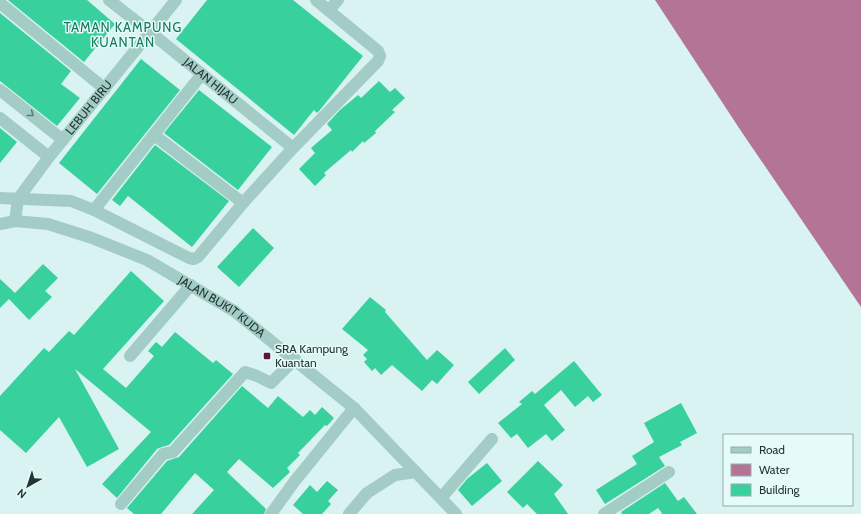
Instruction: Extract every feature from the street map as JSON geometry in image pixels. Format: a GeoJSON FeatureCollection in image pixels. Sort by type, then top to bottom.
{"type":"FeatureCollection","features":[{"type":"Feature","properties":{"kind":"street","name":"JALAN HIJAU"},"geometry":{"type":"LineString","coordinates":[[109,0],[293,148]]}},
{"type":"Feature","properties":{"kind":"street","name":"LEBUH BIRU"},"geometry":{"type":"LineString","coordinates":[[14,221],[18,199],[49,157],[176,0]]}},
{"type":"Feature","properties":{"kind":"street"},"geometry":{"type":"LineString","coordinates":[[0,198],[71,201],[94,210],[189,258],[194,259],[198,257],[243,202],[293,148],[378,61],[380,56],[378,51],[316,0]]}},
{"type":"Feature","properties":{"kind":"street"},"geometry":{"type":"LineString","coordinates":[[330,10],[338,0]]}},
{"type":"Feature","properties":{"kind":"street"},"geometry":{"type":"LineString","coordinates":[[0,3],[105,89]]}},
{"type":"Feature","properties":{"kind":"street"},"geometry":{"type":"LineString","coordinates":[[94,210],[202,74]]}},
{"type":"Feature","properties":{"kind":"street"},"geometry":{"type":"LineString","coordinates":[[0,90],[63,140]]}},
{"type":"Feature","properties":{"kind":"street"},"geometry":{"type":"LineString","coordinates":[[0,118],[49,157]]}},
{"type":"Feature","properties":{"kind":"street"},"geometry":{"type":"LineString","coordinates":[[154,135],[243,202]]}},
{"type":"Feature","properties":{"kind":"street","name":"JALAN BUKIT KUDA"},"geometry":{"type":"LineString","coordinates":[[0,224],[14,221],[48,224],[92,238],[147,260],[234,311],[354,408],[456,514]]}},
{"type":"Feature","properties":{"kind":"street"},"geometry":{"type":"LineString","coordinates":[[130,356],[191,285]]}},
{"type":"Feature","properties":{"kind":"street"},"geometry":{"type":"LineString","coordinates":[[121,504],[163,454],[173,452],[245,372],[271,383],[295,359]]}},
{"type":"Feature","properties":{"kind":"street"},"geometry":{"type":"LineString","coordinates":[[271,514],[294,482],[354,408]]}},
{"type":"Feature","properties":{"kind":"street"},"geometry":{"type":"LineString","coordinates":[[441,498],[492,439]]}},
{"type":"Feature","properties":{"kind":"street"},"geometry":{"type":"LineString","coordinates":[[349,514],[367,493],[378,486],[395,476],[416,472]]}},
{"type":"Feature","properties":{"kind":"street"},"geometry":{"type":"LineString","coordinates":[[604,514],[669,472]]}},
{"type":"Feature","properties":{"kind":"water"},"geometry":{"type":"Polygon","coordinates":[[[655,0],[861,0],[861,307],[743,134],[655,0]]]}},
{"type":"Feature","properties":{"kind":"building"},"geometry":{"type":"Polygon","coordinates":[[[8,0],[87,0],[115,24],[84,62],[8,0]]]}},
{"type":"Feature","properties":{"kind":"building"},"geometry":{"type":"Polygon","coordinates":[[[207,0],[293,0],[363,56],[320,110],[317,113],[314,110],[294,135],[176,39],[207,0]]]}},
{"type":"Feature","properties":{"kind":"building"},"geometry":{"type":"Polygon","coordinates":[[[0,13],[71,71],[61,84],[80,98],[57,126],[0,81],[0,13]]]}},
{"type":"Feature","properties":{"kind":"building"},"geometry":{"type":"Polygon","coordinates":[[[141,59],[180,90],[97,194],[59,163],[141,59]]]}},
{"type":"Feature","properties":{"kind":"building"},"geometry":{"type":"Polygon","coordinates":[[[379,81],[390,92],[395,88],[405,98],[392,110],[395,112],[375,131],[376,133],[364,143],[363,141],[352,152],[351,150],[324,173],[326,175],[315,186],[299,169],[315,153],[311,148],[332,130],[327,124],[340,110],[358,95],[361,98],[379,81]]]}},
{"type":"Feature","properties":{"kind":"building"},"geometry":{"type":"Polygon","coordinates":[[[199,90],[272,147],[238,190],[164,133],[199,90]]]}},
{"type":"Feature","properties":{"kind":"building"},"geometry":{"type":"Polygon","coordinates":[[[0,128],[17,142],[0,163],[0,128]]]}},
{"type":"Feature","properties":{"kind":"building"},"geometry":{"type":"Polygon","coordinates":[[[155,145],[229,201],[192,247],[128,196],[120,206],[112,200],[155,145]]]}},
{"type":"Feature","properties":{"kind":"building"},"geometry":{"type":"Polygon","coordinates":[[[253,228],[274,248],[239,287],[217,267],[253,228]]]}},
{"type":"Feature","properties":{"kind":"building"},"geometry":{"type":"Polygon","coordinates":[[[43,264],[58,278],[45,291],[52,297],[29,320],[9,299],[0,308],[0,279],[15,293],[43,264]]]}},
{"type":"Feature","properties":{"kind":"building"},"geometry":{"type":"Polygon","coordinates":[[[131,271],[164,301],[103,369],[126,388],[154,356],[148,351],[156,342],[162,347],[175,332],[213,363],[216,360],[233,374],[169,445],[157,449],[117,498],[102,484],[151,432],[75,369],[119,449],[87,467],[59,417],[26,453],[0,430],[0,396],[44,348],[49,352],[69,331],[74,335],[131,271]]]}},
{"type":"Feature","properties":{"kind":"building"},"geometry":{"type":"Polygon","coordinates":[[[370,297],[386,310],[385,312],[427,360],[437,350],[454,365],[437,384],[432,380],[422,391],[392,365],[381,375],[375,368],[372,371],[364,362],[367,359],[363,355],[368,350],[342,329],[370,297]]]}},
{"type":"Feature","properties":{"kind":"building"},"geometry":{"type":"Polygon","coordinates":[[[505,348],[515,360],[479,394],[468,382],[505,348]]]}},
{"type":"Feature","properties":{"kind":"building"},"geometry":{"type":"Polygon","coordinates":[[[574,361],[602,395],[593,402],[588,396],[575,407],[561,390],[544,405],[565,430],[552,441],[546,434],[528,448],[517,434],[511,438],[498,423],[522,404],[519,402],[532,391],[535,394],[574,361]]]}},
{"type":"Feature","properties":{"kind":"building"},"geometry":{"type":"Polygon","coordinates":[[[242,386],[268,408],[278,396],[303,417],[310,410],[315,415],[322,407],[334,418],[327,426],[325,425],[298,453],[300,455],[287,468],[290,472],[273,488],[239,459],[227,472],[266,509],[264,514],[192,514],[214,490],[195,473],[161,514],[134,514],[127,508],[167,461],[179,457],[242,386]]]}},
{"type":"Feature","properties":{"kind":"building"},"geometry":{"type":"Polygon","coordinates":[[[681,403],[697,433],[680,442],[682,445],[659,457],[665,466],[605,504],[596,490],[637,464],[632,456],[654,442],[644,423],[681,403]]]}},
{"type":"Feature","properties":{"kind":"building"},"geometry":{"type":"Polygon","coordinates":[[[538,461],[563,485],[554,494],[568,514],[537,514],[527,504],[523,508],[507,492],[538,461]]]}},
{"type":"Feature","properties":{"kind":"building"},"geometry":{"type":"Polygon","coordinates":[[[487,463],[502,481],[472,506],[458,490],[467,479],[487,463]]]}},
{"type":"Feature","properties":{"kind":"building"},"geometry":{"type":"Polygon","coordinates":[[[327,481],[338,490],[328,501],[331,504],[322,514],[303,514],[293,505],[310,485],[317,492],[327,481]]]}},
{"type":"Feature","properties":{"kind":"building"},"geometry":{"type":"Polygon","coordinates":[[[665,483],[678,501],[684,497],[697,514],[661,514],[662,513],[658,508],[649,514],[622,514],[621,512],[665,483]]]}},
{"type":"Feature","properties":{"kind":"place","name":"SRA Kampung Kuantan"},"geometry":{"type":"Point","coordinates":[267,356]}},
{"type":"Feature","properties":{"kind":"district","name":"TAMAN KAMPUNG KUANTAN"},"geometry":{"type":"Point","coordinates":[123,34]}}]}
